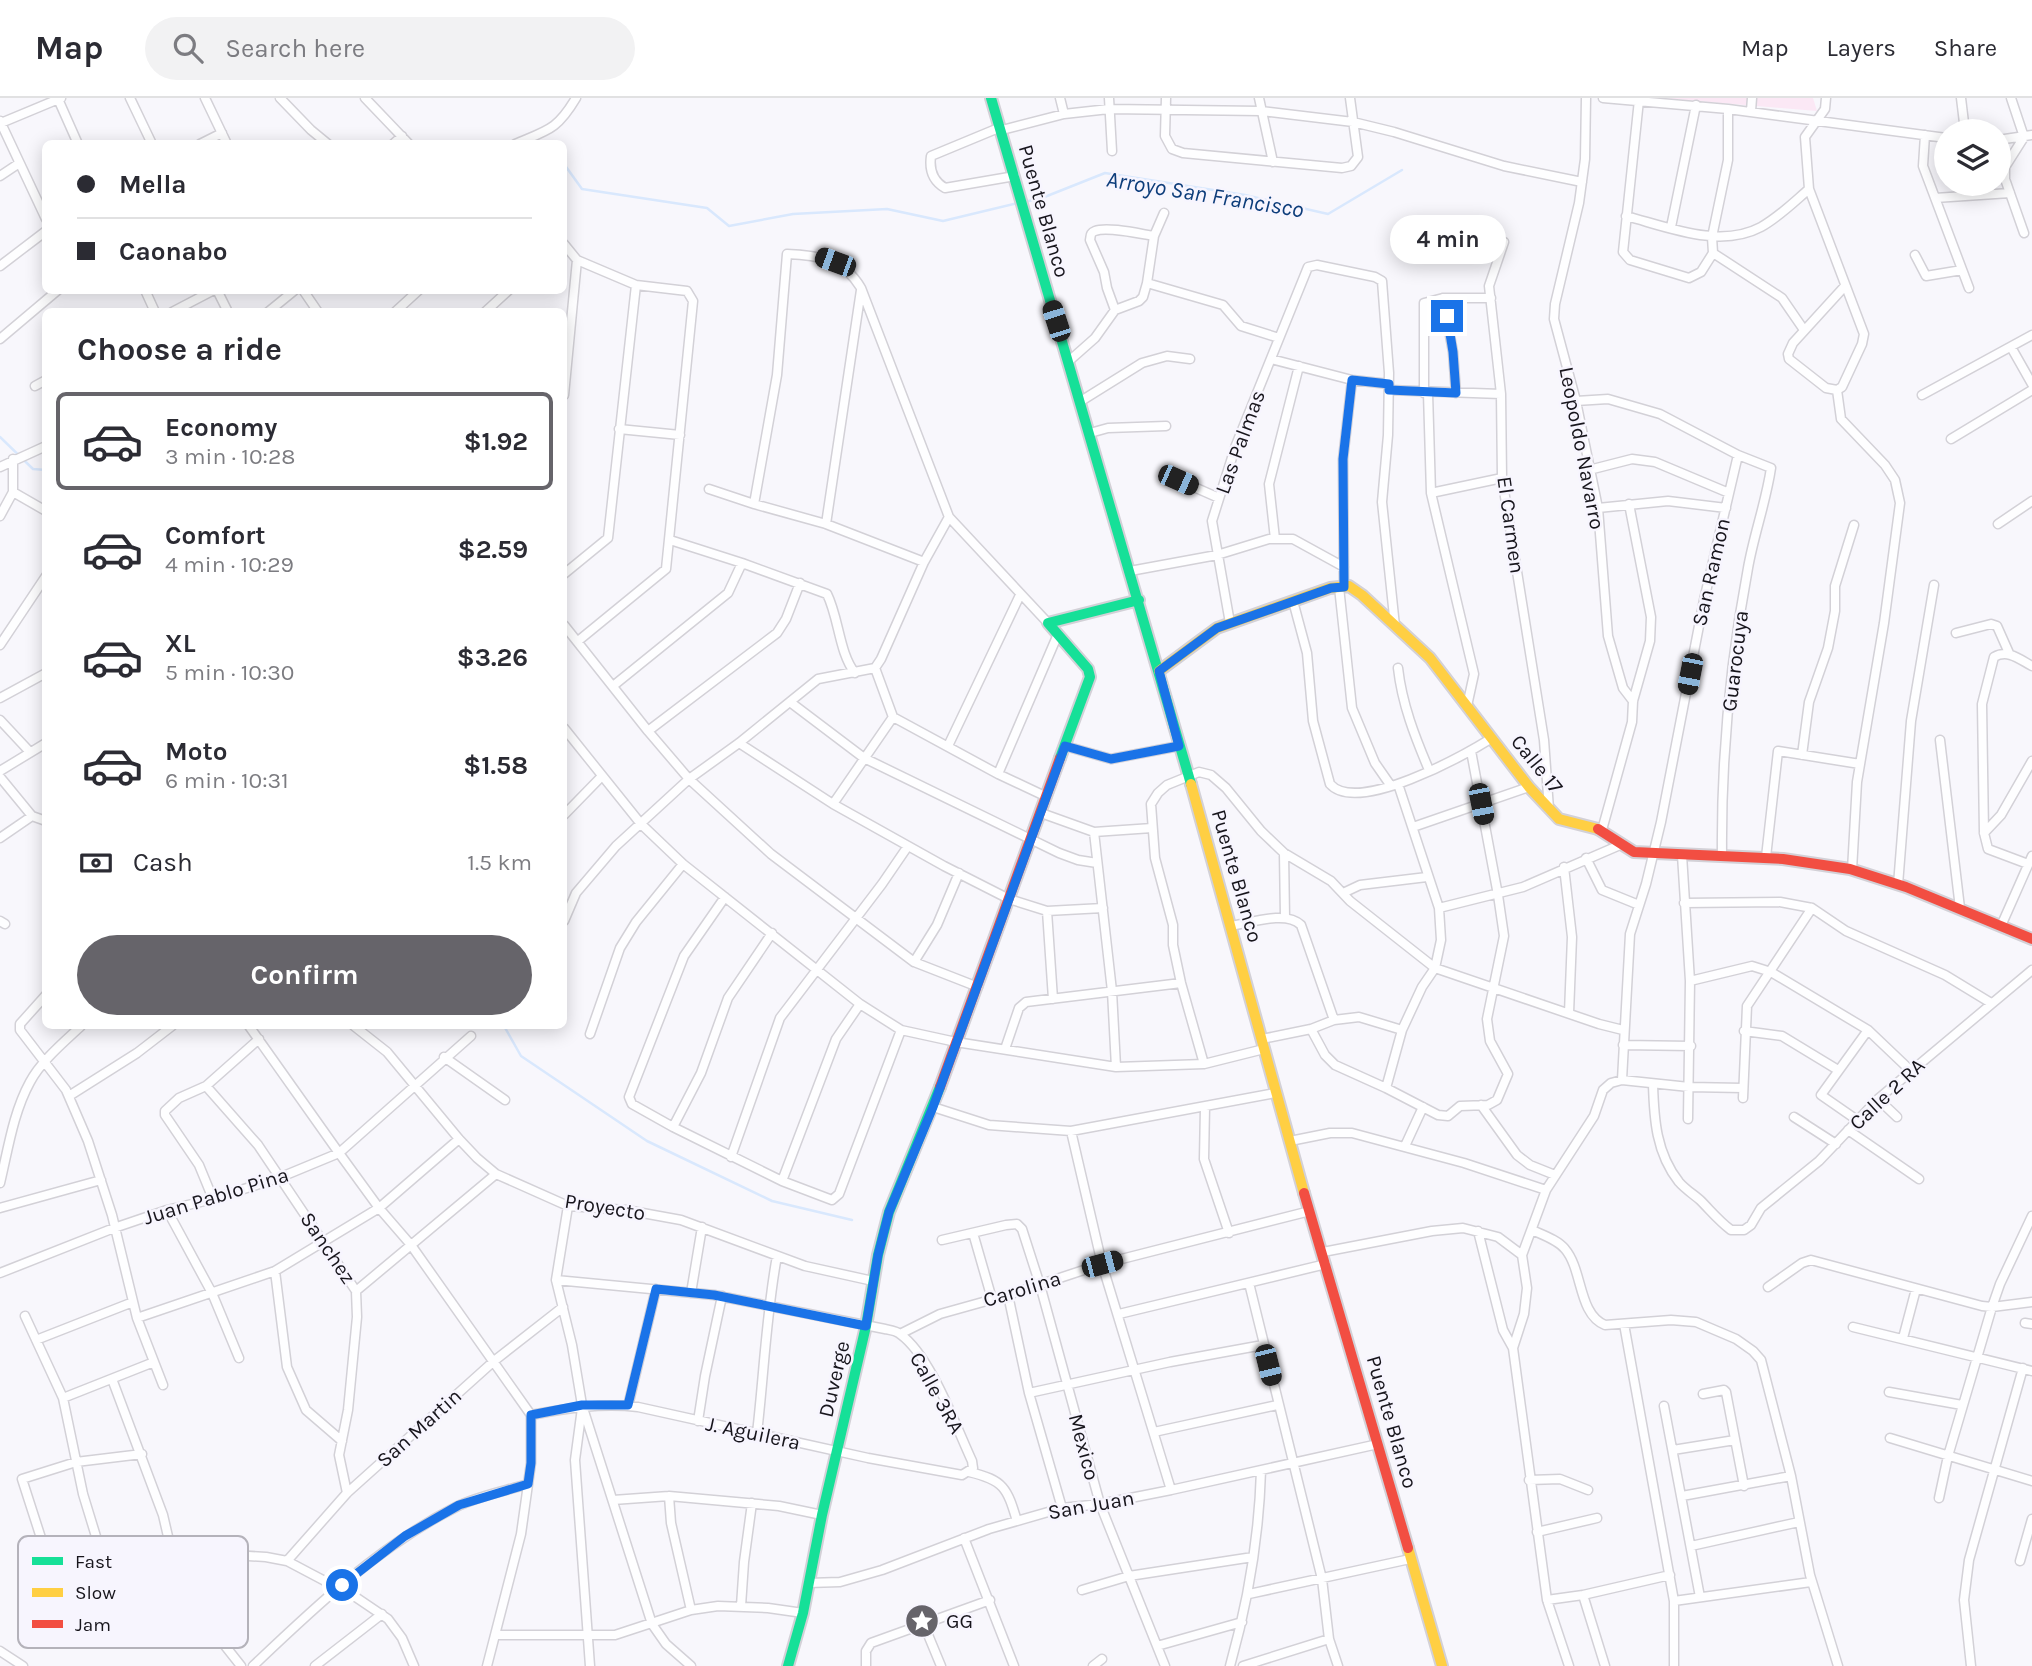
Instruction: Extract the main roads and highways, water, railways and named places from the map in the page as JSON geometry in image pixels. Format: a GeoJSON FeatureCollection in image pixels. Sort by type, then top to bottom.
{"type":"FeatureCollection","features":[{"type":"Feature","properties":{"kind":"waterway","name":"Arroyo San Francisco"},"geometry":{"type":"LineString","coordinates":[[567,168],[582,189],[707,208],[729,226],[793,214],[887,209],[943,221],[1018,203]]}},
{"type":"Feature","properties":{"kind":"waterway","name":"Arroyo San Francisco"},"geometry":{"type":"LineString","coordinates":[[1024,202],[1042,198],[1105,173],[1245,195],[1328,214],[1402,170]]}},
{"type":"Feature","properties":{"kind":"waterway"},"geometry":{"type":"LineString","coordinates":[[0,437],[33,469],[42,470]]}},
{"type":"Feature","properties":{"kind":"waterway"},"geometry":{"type":"LineString","coordinates":[[506,1029],[521,1056],[647,1141],[772,1201],[852,1220]]}},
{"type":"Feature","properties":{"kind":"place","name":"GG"},"geometry":{"type":"Point","coordinates":[922,1621]}}]}
